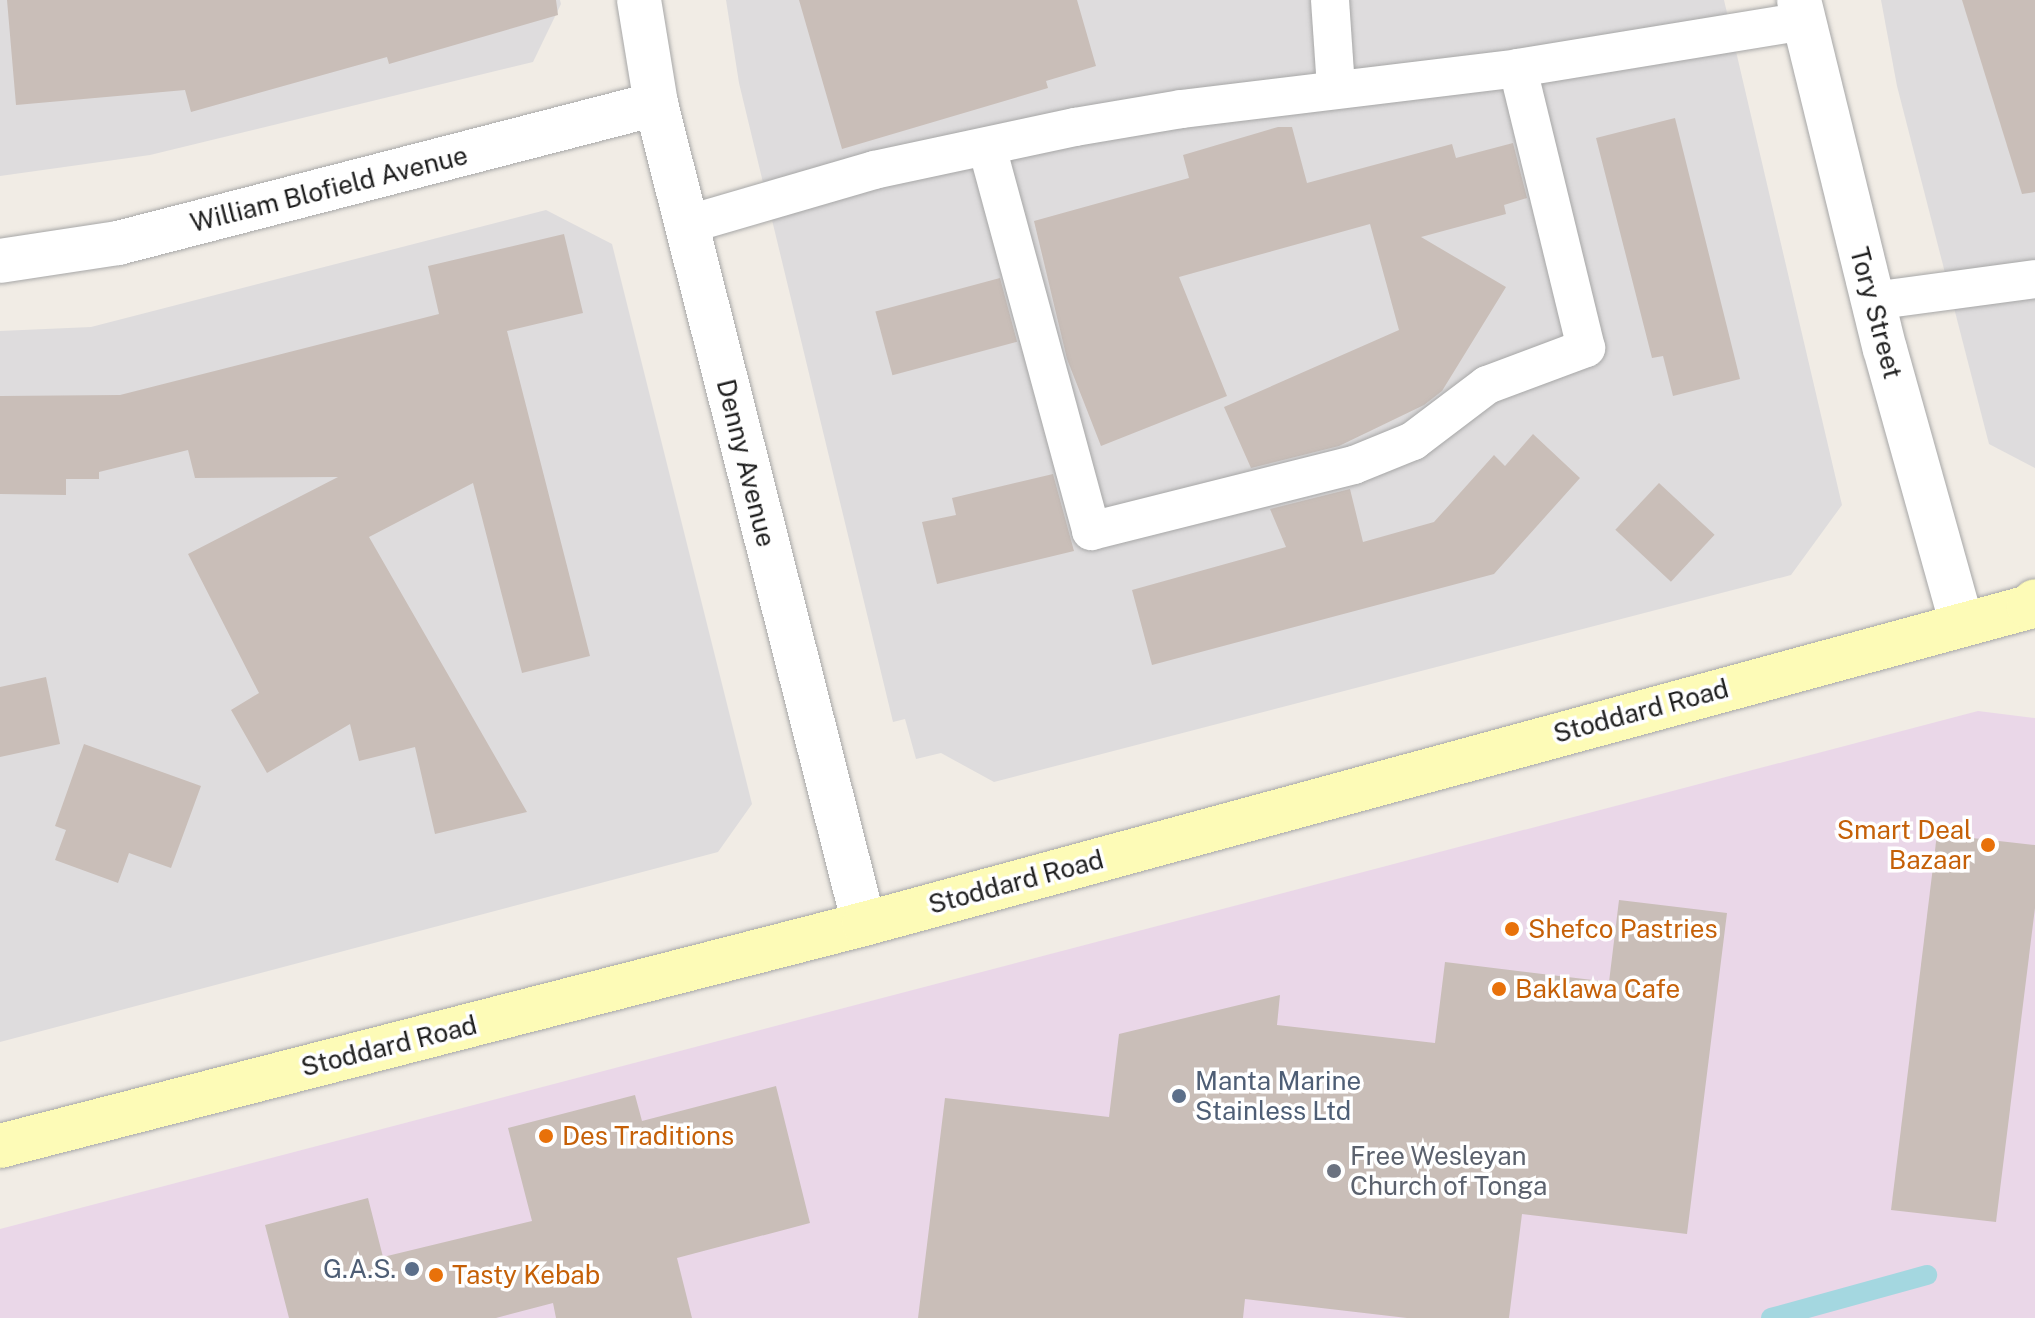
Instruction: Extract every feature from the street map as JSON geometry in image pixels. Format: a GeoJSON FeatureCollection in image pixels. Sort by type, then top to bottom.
{"type":"FeatureCollection","features":[{"type":"Feature","properties":{"kind":"main road","name":"Stoddard Road"},"geometry":{"type":"LineString","coordinates":[[0,1146],[864,924],[2033,606]]}},
{"type":"Feature","properties":{"kind":"street","name":"Denny Avenue"},"geometry":{"type":"LineString","coordinates":[[639,0],[656,104],[864,924]]}},
{"type":"Feature","properties":{"kind":"street","name":"Tory Street"},"geometry":{"type":"LineString","coordinates":[[1802,10],[1873,301],[1962,624]]}},
{"type":"Feature","properties":{"kind":"street","name":"William Blofield Avenue"},"geometry":{"type":"LineString","coordinates":[[0,261],[118,243],[656,104]]}},
{"type":"Feature","properties":{"kind":"lane"},"geometry":{"type":"LineString","coordinates":[[1330,0],[1336,89]]}},
{"type":"Feature","properties":{"kind":"lane"},"geometry":{"type":"LineString","coordinates":[[686,225],[874,170],[1181,109],[1518,68],[1802,10]]}},
{"type":"Feature","properties":{"kind":"lane"},"geometry":{"type":"LineString","coordinates":[[987,147],[1091,531],[1354,465],[1413,441],[1487,385],[1586,348],[1518,68]]}},
{"type":"Feature","properties":{"kind":"lane"},"geometry":{"type":"LineString","coordinates":[[1873,301],[2035,279]]}},
{"type":"Feature","properties":{"kind":"shaded area"},"geometry":{"type":"Polygon","coordinates":[[[0,0],[560,0],[561,4],[533,62],[150,155],[0,176],[0,0]]]}},
{"type":"Feature","properties":{"kind":"shaded area"},"geometry":{"type":"Polygon","coordinates":[[[726,0],[1724,0],[1842,505],[1791,575],[994,782],[941,753],[916,759],[905,719],[893,722],[739,83],[726,0]]]}},
{"type":"Feature","properties":{"kind":"shaded area"},"geometry":{"type":"Polygon","coordinates":[[[1881,0],[2035,0],[2035,468],[1989,444],[1897,86],[1881,0]]]}},
{"type":"Feature","properties":{"kind":"shaded area"},"geometry":{"type":"Polygon","coordinates":[[[546,210],[612,244],[752,804],[718,852],[0,1042],[0,331],[91,327],[546,210]]]}},
{"type":"Feature","properties":{"kind":"shaded area"},"geometry":{"type":"Polygon","coordinates":[[[1978,711],[2035,718],[2035,1318],[0,1318],[0,1229],[1978,711]]]}},
{"type":"Feature","properties":{"kind":"building"},"geometry":{"type":"Polygon","coordinates":[[[7,0],[556,0],[558,15],[389,64],[387,57],[191,112],[185,90],[16,105],[7,0]]]}},
{"type":"Feature","properties":{"kind":"building"},"geometry":{"type":"Polygon","coordinates":[[[799,0],[1077,0],[1096,66],[1046,81],[1048,88],[842,149],[799,0]]]}},
{"type":"Feature","properties":{"kind":"building"},"geometry":{"type":"Polygon","coordinates":[[[1962,0],[2035,0],[2035,192],[2022,194],[1962,0]]]}},
{"type":"Feature","properties":{"kind":"building"},"geometry":{"type":"Polygon","coordinates":[[[1675,118],[1740,379],[1673,396],[1663,356],[1652,358],[1596,138],[1675,118]]]}},
{"type":"Feature","properties":{"kind":"building"},"geometry":{"type":"Polygon","coordinates":[[[1278,127],[1292,127],[1307,183],[1452,144],[1456,158],[1513,143],[1527,198],[1504,205],[1506,214],[1421,237],[1506,287],[1442,391],[1424,405],[1339,446],[1251,468],[1224,407],[1399,330],[1370,224],[1179,277],[1227,396],[1101,446],[1067,359],[1034,221],[1189,178],[1183,155],[1278,127]]]}},
{"type":"Feature","properties":{"kind":"building"},"geometry":{"type":"Polygon","coordinates":[[[564,234],[583,313],[507,331],[590,656],[522,673],[473,483],[369,537],[527,812],[435,834],[415,747],[359,761],[350,724],[267,773],[231,710],[259,693],[188,554],[338,477],[195,478],[188,450],[99,472],[99,479],[66,479],[66,495],[0,494],[0,396],[120,395],[439,314],[428,266],[564,234]]]}},
{"type":"Feature","properties":{"kind":"building"},"geometry":{"type":"Polygon","coordinates":[[[1000,278],[1017,342],[892,375],[875,311],[1000,278]]]}},
{"type":"Feature","properties":{"kind":"building"},"geometry":{"type":"Polygon","coordinates":[[[1533,434],[1580,478],[1494,574],[1152,665],[1132,590],[1286,547],[1270,509],[1350,489],[1363,542],[1434,522],[1494,455],[1505,466],[1533,434]]]}},
{"type":"Feature","properties":{"kind":"building"},"geometry":{"type":"Polygon","coordinates":[[[1053,474],[1074,551],[937,584],[922,522],[956,515],[952,498],[1053,474]]]}},
{"type":"Feature","properties":{"kind":"building"},"geometry":{"type":"Polygon","coordinates":[[[1659,483],[1715,535],[1671,582],[1615,530],[1659,483]]]}},
{"type":"Feature","properties":{"kind":"building"},"geometry":{"type":"Polygon","coordinates":[[[46,677],[60,744],[0,757],[0,687],[46,677]]]}},
{"type":"Feature","properties":{"kind":"building"},"geometry":{"type":"Polygon","coordinates":[[[84,744],[201,786],[171,868],[129,853],[118,883],[55,860],[66,830],[55,826],[84,744]]]}},
{"type":"Feature","properties":{"kind":"building"},"geometry":{"type":"Polygon","coordinates":[[[1937,834],[2035,845],[2035,908],[1996,1222],[1891,1210],[1937,834]]]}},
{"type":"Feature","properties":{"kind":"building"},"geometry":{"type":"Polygon","coordinates":[[[1619,900],[1727,913],[1687,1234],[1522,1214],[1509,1318],[1407,1318],[1245,1299],[1243,1318],[918,1318],[945,1098],[1109,1117],[1119,1034],[1280,995],[1277,1025],[1435,1043],[1445,962],[1609,982],[1619,900]]]}},
{"type":"Feature","properties":{"kind":"building"},"geometry":{"type":"Polygon","coordinates":[[[776,1086],[810,1223],[677,1258],[692,1318],[556,1318],[553,1303],[496,1318],[289,1318],[265,1225],[368,1198],[383,1257],[532,1221],[508,1128],[635,1095],[642,1121],[776,1086]]]}},
{"type":"Feature","properties":{"kind":"waterway"},"geometry":{"type":"LineString","coordinates":[[1771,1318],[1927,1275]]}},
{"type":"Feature","properties":{"kind":"place","name":"Smart Deal Bazaar"},"geometry":{"type":"Point","coordinates":[1988,845]}},
{"type":"Feature","properties":{"kind":"place","name":"Shefco Pastries"},"geometry":{"type":"Point","coordinates":[1512,929]}},
{"type":"Feature","properties":{"kind":"place","name":"Baklawa Cafe"},"geometry":{"type":"Point","coordinates":[1499,989]}},
{"type":"Feature","properties":{"kind":"place","name":"Manta Marine Stainless Ltd"},"geometry":{"type":"Point","coordinates":[1179,1096]}},
{"type":"Feature","properties":{"kind":"place","name":"Des Traditions"},"geometry":{"type":"Point","coordinates":[546,1136]}},
{"type":"Feature","properties":{"kind":"place","name":"Free Wesleyan Church of Tonga"},"geometry":{"type":"Point","coordinates":[1334,1171]}},
{"type":"Feature","properties":{"kind":"place","name":"G.A.S."},"geometry":{"type":"Point","coordinates":[412,1269]}},
{"type":"Feature","properties":{"kind":"place","name":"Tasty Kebab"},"geometry":{"type":"Point","coordinates":[436,1275]}}]}
